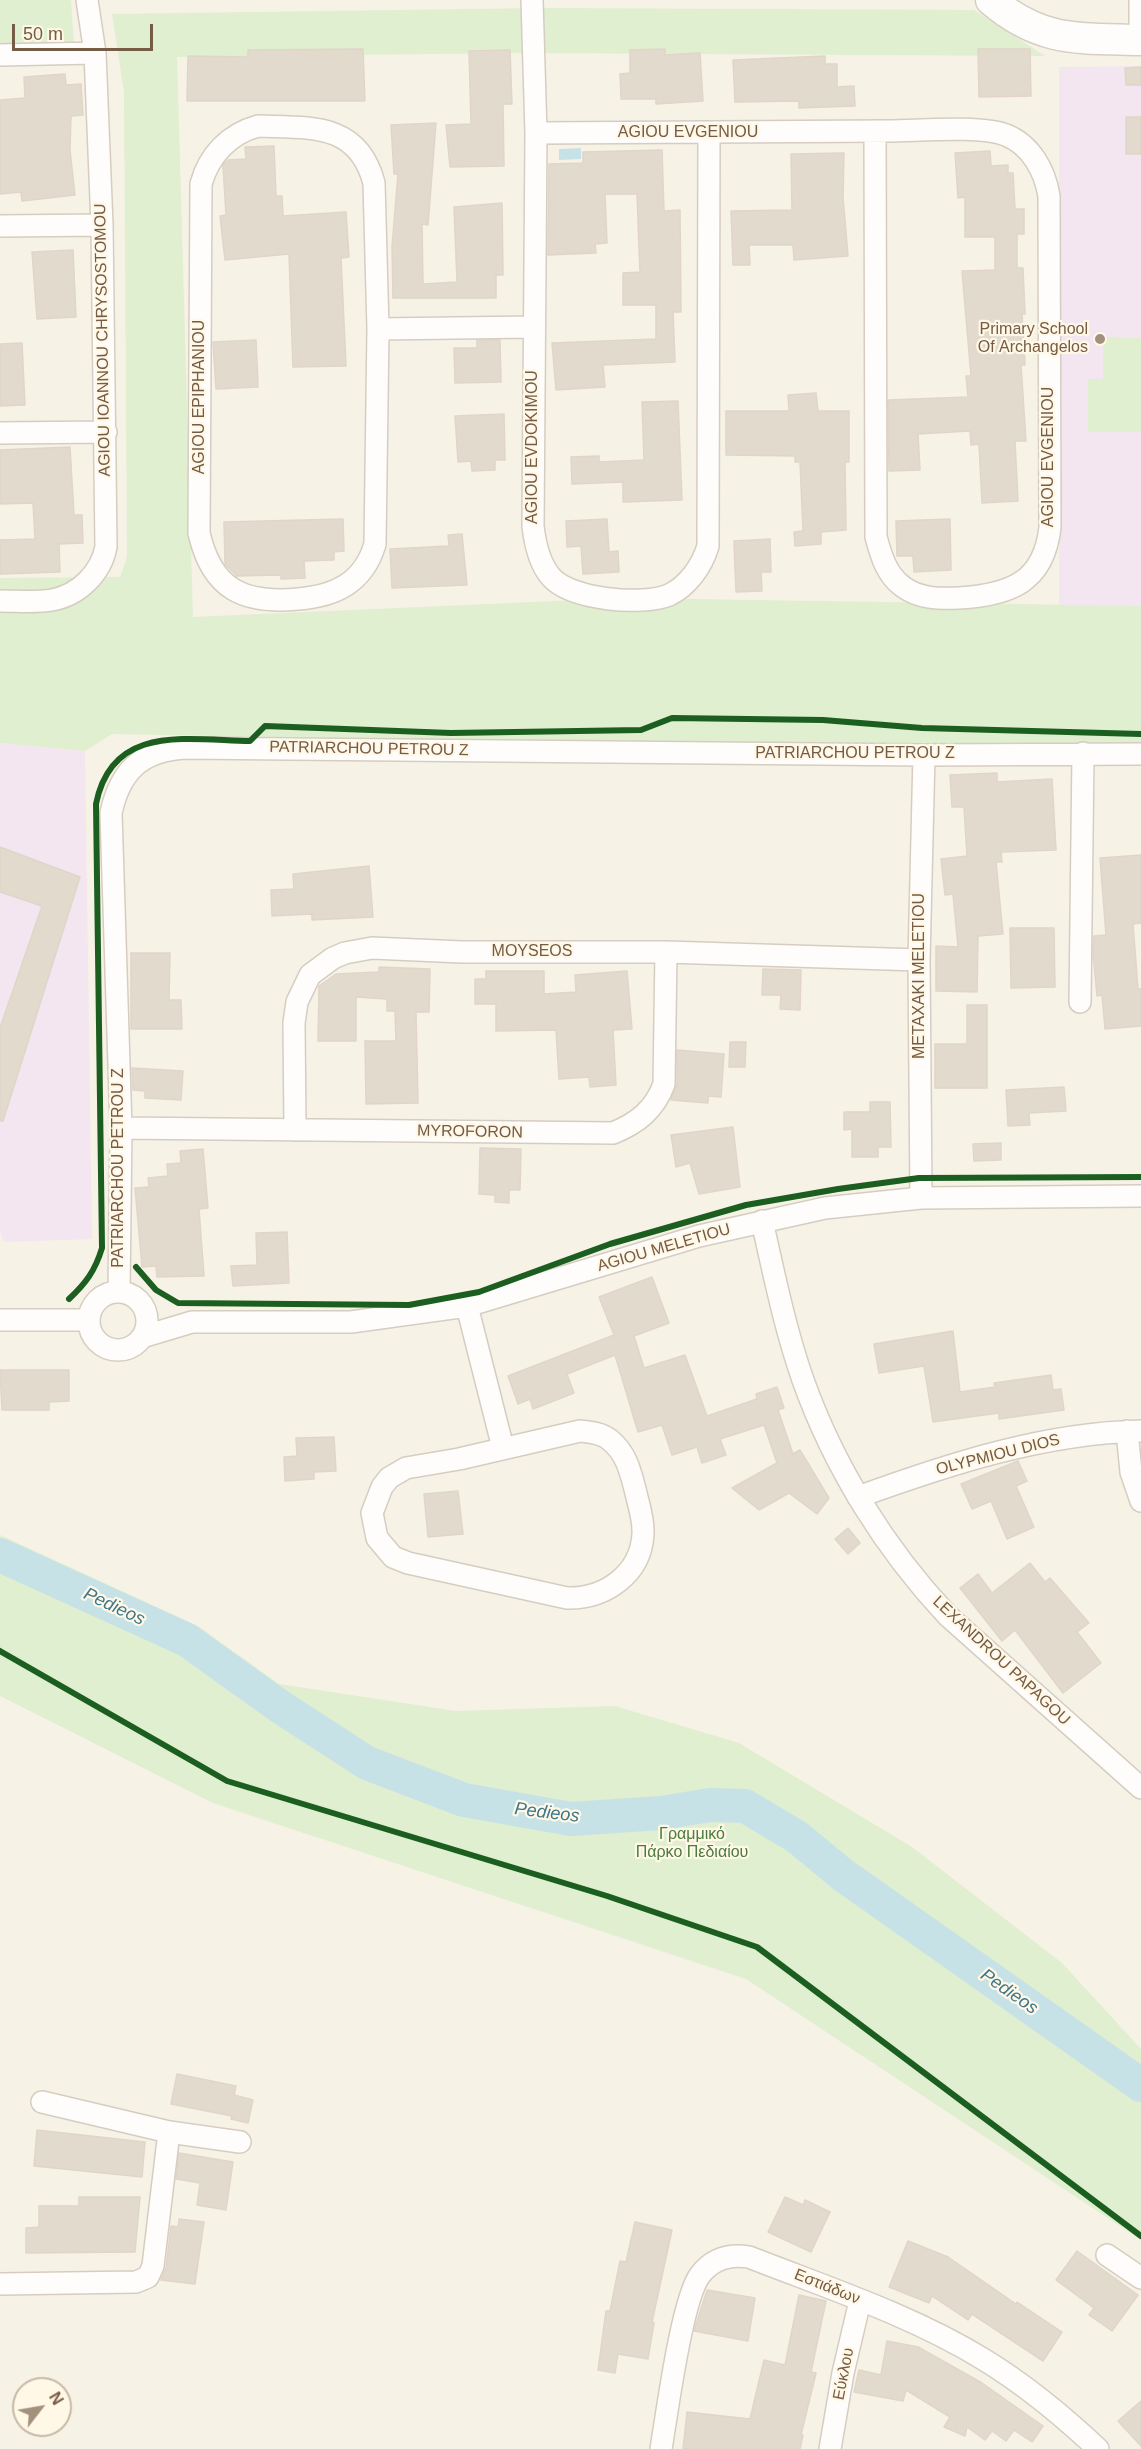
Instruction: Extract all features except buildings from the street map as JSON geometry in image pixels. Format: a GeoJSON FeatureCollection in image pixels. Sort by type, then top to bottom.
{"type":"FeatureCollection","features":[{"type":"Feature","properties":{"kind":"street","name":"AGIOU IOANNOU CHRYSOSTOMOU"},"geometry":{"type":"LineString","coordinates":[[0,601],[53,600],[90,580],[103,562],[106,432],[102,225],[95,53],[87,0]]}},
{"type":"Feature","properties":{"kind":"street","name":"AGIOU EVDOKIMOU"},"geometry":{"type":"LineString","coordinates":[[532,0],[536,133],[533,526],[541,561],[551,578],[576,594],[595,599],[660,598],[682,586],[705,557],[709,531],[710,133]]}},
{"type":"Feature","properties":{"kind":"street"},"geometry":{"type":"LineString","coordinates":[[991,0],[1029,27],[1047,34],[1063,37],[1141,40],[1140,0]]}},
{"type":"Feature","properties":{"kind":"street"},"geometry":{"type":"LineString","coordinates":[[0,55],[95,53]]}},
{"type":"Feature","properties":{"kind":"street","name":"AGIOU EPIPHANIOU"},"geometry":{"type":"LineString","coordinates":[[258,126],[324,129],[340,135],[363,156],[370,168],[376,198],[378,329],[376,530],[375,544],[366,568],[349,585],[320,597],[277,601],[256,600],[239,593],[218,577],[208,563],[199,533],[201,184],[206,165],[229,140],[245,129],[258,126]]}},
{"type":"Feature","properties":{"kind":"street","name":"AGIOU EVGENIOU"},"geometry":{"type":"LineString","coordinates":[[536,133],[710,133],[875,131],[991,131],[1017,140],[1035,159],[1047,182],[1049,196],[1048,546],[1036,570],[1006,592],[993,596],[929,598],[901,585],[881,557],[876,537],[875,131]]}},
{"type":"Feature","properties":{"kind":"street"},"geometry":{"type":"LineString","coordinates":[[0,226],[102,225]]}},
{"type":"Feature","properties":{"kind":"street"},"geometry":{"type":"LineString","coordinates":[[378,329],[533,327]]}},
{"type":"Feature","properties":{"kind":"street"},"geometry":{"type":"LineString","coordinates":[[0,433],[106,432]]}},
{"type":"Feature","properties":{"kind":"street","name":"PATRIARCHOU PETROU Z"},"geometry":{"type":"LineString","coordinates":[[119,1292],[121,1128],[111,813],[115,794],[125,774],[148,757],[159,752],[184,748],[924,755],[1141,754]]}},
{"type":"Feature","properties":{"kind":"street"},"geometry":{"type":"LineString","coordinates":[[1080,1002],[1083,753]]}},
{"type":"Feature","properties":{"kind":"street","name":"METAXAKI MELETIOU"},"geometry":{"type":"LineString","coordinates":[[921,1198],[920,960],[924,755]]}},
{"type":"Feature","properties":{"kind":"street","name":"MOYSEOS"},"geometry":{"type":"LineString","coordinates":[[295,1130],[294,1023],[297,1002],[310,975],[333,958],[345,953],[372,948],[462,952],[666,952],[920,960]]}},
{"type":"Feature","properties":{"kind":"street","name":"MYROFORON"},"geometry":{"type":"LineString","coordinates":[[121,1128],[601,1134],[627,1127],[650,1109],[659,1098],[664,1084],[666,952]]}},
{"type":"Feature","properties":{"kind":"street","name":"AGIOU MELETIOU"},"geometry":{"type":"LineString","coordinates":[[142,1337],[192,1322],[351,1322],[466,1306],[699,1236],[825,1208],[921,1198],[1141,1196]]}},
{"type":"Feature","properties":{"kind":"street","name":"LEXANDROU PAPAGOU"},"geometry":{"type":"LineString","coordinates":[[762,1221],[803,1380],[858,1497],[885,1539],[922,1588],[948,1616],[1141,1788]]}},
{"type":"Feature","properties":{"kind":"street"},"geometry":{"type":"LineString","coordinates":[[119,1292],[132,1295],[142,1304],[147,1323],[137,1343],[124,1350],[109,1349],[96,1341],[88,1320],[91,1309],[98,1299],[108,1293],[119,1292]]}},
{"type":"Feature","properties":{"kind":"street","name":"AGIOU MELETIOU"},"geometry":{"type":"LineString","coordinates":[[142,1304],[192,1322]]}},
{"type":"Feature","properties":{"kind":"street"},"geometry":{"type":"LineString","coordinates":[[466,1306],[502,1448]]}},
{"type":"Feature","properties":{"kind":"street"},"geometry":{"type":"LineString","coordinates":[[0,1320],[88,1320]]}},
{"type":"Feature","properties":{"kind":"street"},"geometry":{"type":"LineString","coordinates":[[580,1431],[597,1433],[609,1439],[621,1452],[629,1466],[641,1515],[643,1534],[640,1552],[626,1576],[596,1595],[567,1598],[408,1563],[393,1557],[386,1550],[375,1532],[372,1513],[378,1493],[389,1478],[414,1465],[459,1459],[502,1448],[580,1431]]}},
{"type":"Feature","properties":{"kind":"street"},"geometry":{"type":"LineString","coordinates":[[1134,1431],[1131,1472],[1141,1501]]}},
{"type":"Feature","properties":{"kind":"street","name":"OLYPMIOU DIOS"},"geometry":{"type":"LineString","coordinates":[[858,1497],[922,1473],[1015,1448],[1064,1438],[1134,1431]]}},
{"type":"Feature","properties":{"kind":"street"},"geometry":{"type":"LineString","coordinates":[[42,2102],[169,2132],[240,2142]]}},
{"type":"Feature","properties":{"kind":"street"},"geometry":{"type":"LineString","coordinates":[[0,2284],[136,2282],[148,2277],[153,2266],[169,2132]]}},
{"type":"Feature","properties":{"kind":"street","name":"Εστιάδων"},"geometry":{"type":"LineString","coordinates":[[661,2449],[690,2295],[701,2273],[712,2263],[735,2254],[749,2257],[860,2301],[934,2333],[984,2360],[1042,2401],[1098,2449]]}},
{"type":"Feature","properties":{"kind":"street"},"geometry":{"type":"LineString","coordinates":[[1107,2255],[1141,2278]]}},
{"type":"Feature","properties":{"kind":"street","name":"Εύκλου"},"geometry":{"type":"LineString","coordinates":[[830,2449],[843,2373],[860,2301]]}},
{"type":"Feature","properties":{"kind":"shaded area","name":"Primary School Of Archangelos"},"geometry":{"type":"Polygon","coordinates":[[[1141,66],[1141,613],[1059,612],[1059,67],[1141,66]]]}},
{"type":"Feature","properties":{"kind":"shaded area"},"geometry":{"type":"Polygon","coordinates":[[[0,743],[85,751],[92,1239],[4,1242],[0,1232],[0,743]]]}},
{"type":"Feature","properties":{"kind":"green space"},"geometry":{"type":"Polygon","coordinates":[[[0,0],[71,0],[75,61],[0,61],[0,0]]]}},
{"type":"Feature","properties":{"kind":"green space"},"geometry":{"type":"Polygon","coordinates":[[[542,8],[974,10],[1045,56],[517,53],[177,57],[193,617],[624,598],[1141,606],[1141,753],[112,734],[85,751],[0,743],[0,578],[120,577],[127,557],[124,92],[112,14],[542,8]]]}},
{"type":"Feature","properties":{"kind":"green space"},"geometry":{"type":"Polygon","coordinates":[[[1103,337],[1141,338],[1141,432],[1088,432],[1088,379],[1103,379],[1103,337]]]}},
{"type":"Feature","properties":{"kind":"green space","name":"Γραμμικό Πάρκο Πεδιαίου"},"geometry":{"type":"Polygon","coordinates":[[[0,1535],[198,1626],[279,1684],[456,1711],[615,1706],[739,1743],[912,1847],[1062,1963],[1141,2049],[1141,2240],[746,1979],[213,1803],[0,1696],[0,1535]]]}},
{"type":"Feature","properties":{"kind":"water"},"geometry":{"type":"Polygon","coordinates":[[[581,148],[581,159],[559,160],[559,149],[581,148]]]}},
{"type":"Feature","properties":{"kind":"waterway","name":"Pedieos"},"geometry":{"type":"LineString","coordinates":[[0,1555],[187,1640],[279,1706],[367,1763],[464,1800],[571,1819],[661,1813],[710,1805],[745,1806],[797,1837],[843,1875],[1141,2085]]}},
{"type":"Feature","properties":{"kind":"cycle path"},"geometry":{"type":"LineString","coordinates":[[69,1299],[89,1276],[102,1248],[96,804],[105,778],[118,760],[135,748],[178,739],[250,741],[265,726],[451,733],[641,730],[672,718],[823,720],[922,728],[1141,734]]}},
{"type":"Feature","properties":{"kind":"cycle path"},"geometry":{"type":"LineString","coordinates":[[136,1267],[156,1290],[178,1303],[409,1305],[479,1292],[610,1244],[746,1205],[919,1178],[1141,1177]]}},
{"type":"Feature","properties":{"kind":"cycle path"},"geometry":{"type":"LineString","coordinates":[[0,1651],[227,1781],[607,1896],[757,1947],[1141,2236]]}},
{"type":"Feature","properties":{"kind":"place","name":"Primary School Of Archangelos"},"geometry":{"type":"Point","coordinates":[1100,339]}}]}
